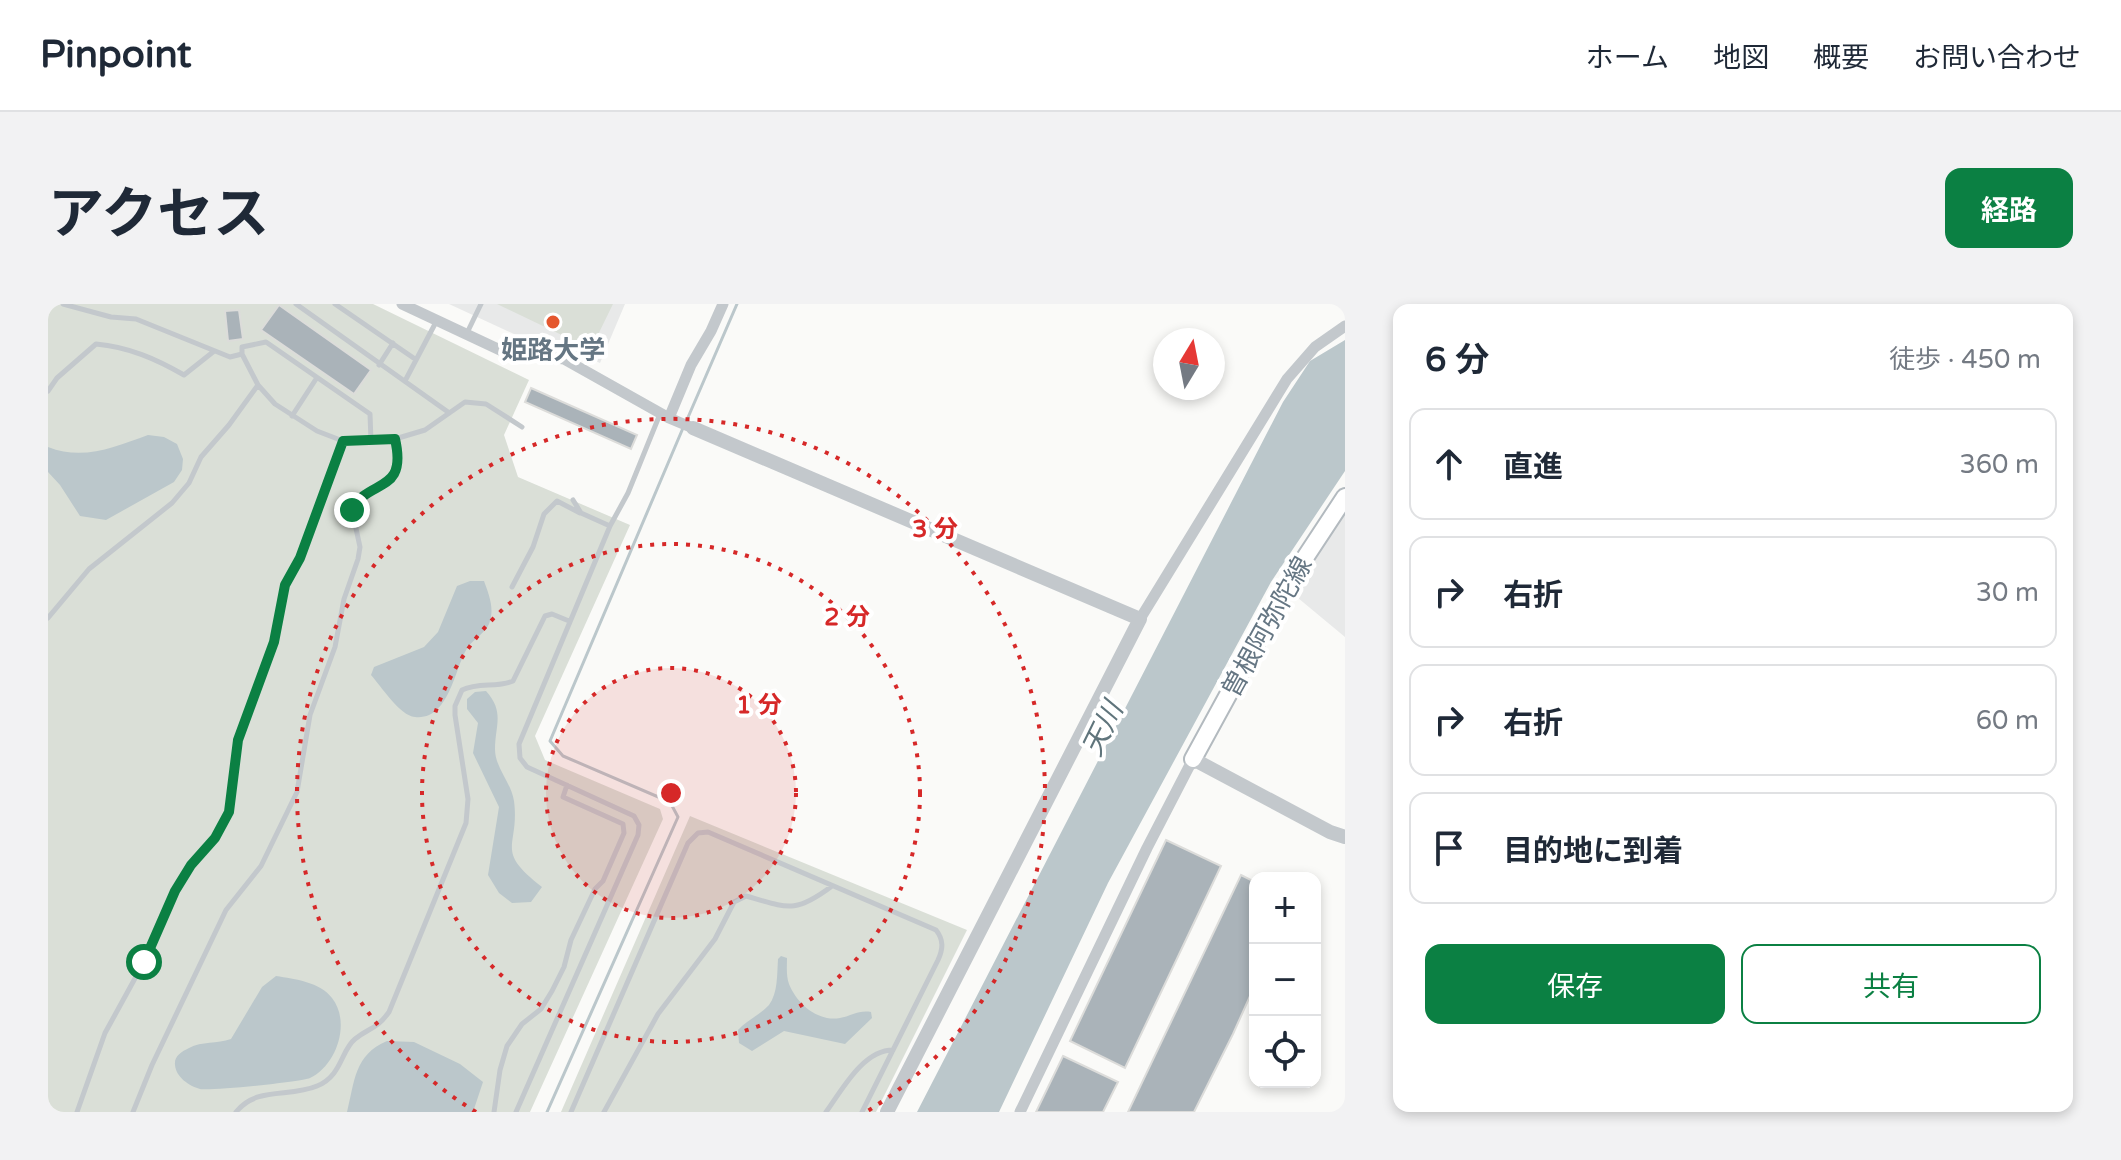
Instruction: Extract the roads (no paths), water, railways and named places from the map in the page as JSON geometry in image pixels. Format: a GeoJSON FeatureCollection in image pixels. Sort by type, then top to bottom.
{"type":"FeatureCollection","features":[{"type":"Feature","properties":{"kind":"main road","name":"曽根阿弥陀線"},"geometry":{"type":"LineString","coordinates":[[1193,759],[1293,576],[1345,497]]}},
{"type":"Feature","properties":{"kind":"street"},"geometry":{"type":"LineString","coordinates":[[402,304],[500,350],[564,359],[664,415],[1140,619]]}},
{"type":"Feature","properties":{"kind":"street"},"geometry":{"type":"LineString","coordinates":[[664,415],[723,304]]}},
{"type":"Feature","properties":{"kind":"street"},"geometry":{"type":"LineString","coordinates":[[887,1112],[1140,619],[1287,379],[1315,347],[1345,326]]}},
{"type":"Feature","properties":{"kind":"street"},"geometry":{"type":"LineString","coordinates":[[1020,1112],[1193,759],[1345,837]]}},
{"type":"Feature","properties":{"kind":"lane"},"geometry":{"type":"LineString","coordinates":[[63,304],[111,317],[136,319],[230,357],[242,354]]}},
{"type":"Feature","properties":{"kind":"lane"},"geometry":{"type":"LineString","coordinates":[[296,304],[448,412]]}},
{"type":"Feature","properties":{"kind":"lane"},"geometry":{"type":"LineString","coordinates":[[335,304],[415,359]]}},
{"type":"Feature","properties":{"kind":"lane"},"geometry":{"type":"LineString","coordinates":[[466,335],[481,304]]}},
{"type":"Feature","properties":{"kind":"lane"},"geometry":{"type":"LineString","coordinates":[[405,381],[436,322]]}},
{"type":"Feature","properties":{"kind":"lane"},"geometry":{"type":"LineString","coordinates":[[371,441],[370,414],[266,342],[242,347],[242,354],[258,385],[275,404],[317,431],[343,441],[371,441],[395,439],[425,430],[465,402],[486,404],[522,427]]}},
{"type":"Feature","properties":{"kind":"lane"},"geometry":{"type":"LineString","coordinates":[[379,365],[393,343]]}},
{"type":"Feature","properties":{"kind":"lane"},"geometry":{"type":"LineString","coordinates":[[48,391],[57,378],[96,344],[150,356],[184,375],[213,352]]}},
{"type":"Feature","properties":{"kind":"lane"},"geometry":{"type":"LineString","coordinates":[[292,416],[316,379]]}},
{"type":"Feature","properties":{"kind":"lane"},"geometry":{"type":"LineString","coordinates":[[48,618],[89,569],[172,503],[189,483],[201,457],[258,385]]}},
{"type":"Feature","properties":{"kind":"lane"},"geometry":{"type":"LineString","coordinates":[[516,1112],[638,835],[639,825],[634,816],[527,767],[520,758],[519,744],[610,526],[664,415]]}},
{"type":"Feature","properties":{"kind":"lane"},"geometry":{"type":"LineString","coordinates":[[133,1112],[226,910],[261,866],[297,792],[310,715],[335,647],[344,599],[358,559],[360,547],[352,510],[362,499],[390,480],[399,459],[395,439]]}},
{"type":"Feature","properties":{"kind":"lane"},"geometry":{"type":"LineString","coordinates":[[77,1112],[105,1033],[144,962],[175,891],[191,865],[215,838],[229,812],[238,740],[274,642],[285,585],[300,558],[343,441]]}},
{"type":"Feature","properties":{"kind":"lane"},"geometry":{"type":"LineString","coordinates":[[573,500],[581,513]]}},
{"type":"Feature","properties":{"kind":"lane"},"geometry":{"type":"LineString","coordinates":[[512,587],[537,539],[544,514],[557,501],[610,526]]}},
{"type":"Feature","properties":{"kind":"lane"},"geometry":{"type":"LineString","coordinates":[[236,1112],[253,1097],[317,1086],[337,1069],[353,1040],[379,1025],[389,1012],[466,823],[468,799],[455,715],[455,706],[462,690],[474,684],[504,685],[513,681],[545,616],[552,614],[569,621]]}},
{"type":"Feature","properties":{"kind":"lane"},"geometry":{"type":"LineString","coordinates":[[494,1112],[507,1046],[522,1024],[541,1009],[552,991],[564,967],[571,940],[595,889],[603,881],[624,833],[623,824],[563,797],[567,785]]}},
{"type":"Feature","properties":{"kind":"lane"},"geometry":{"type":"LineString","coordinates":[[571,1112],[688,843],[698,833],[708,832],[936,930],[942,938],[942,951],[862,1112]]}},
{"type":"Feature","properties":{"kind":"lane"},"geometry":{"type":"LineString","coordinates":[[604,1112],[658,1014],[715,939],[734,902],[746,896],[782,906],[808,905],[833,886]]}},
{"type":"Feature","properties":{"kind":"lane"},"geometry":{"type":"LineString","coordinates":[[826,1112],[866,1061],[883,1050],[893,1050]]}},
{"type":"Feature","properties":{"kind":"waterway"},"geometry":{"type":"LineString","coordinates":[[686,422],[737,304]]}},
{"type":"Feature","properties":{"kind":"waterway"},"geometry":{"type":"LineString","coordinates":[[547,1112],[678,817],[670,802],[563,756],[550,741],[683,428]]}},
{"type":"Feature","properties":{"kind":"place","name":"姫路大学"},"geometry":{"type":"Point","coordinates":[553,322]}},
{"type":"Feature","properties":{"kind":"water label","name":"天川"},"geometry":{"type":"Point","coordinates":[1103,729]}}]}
